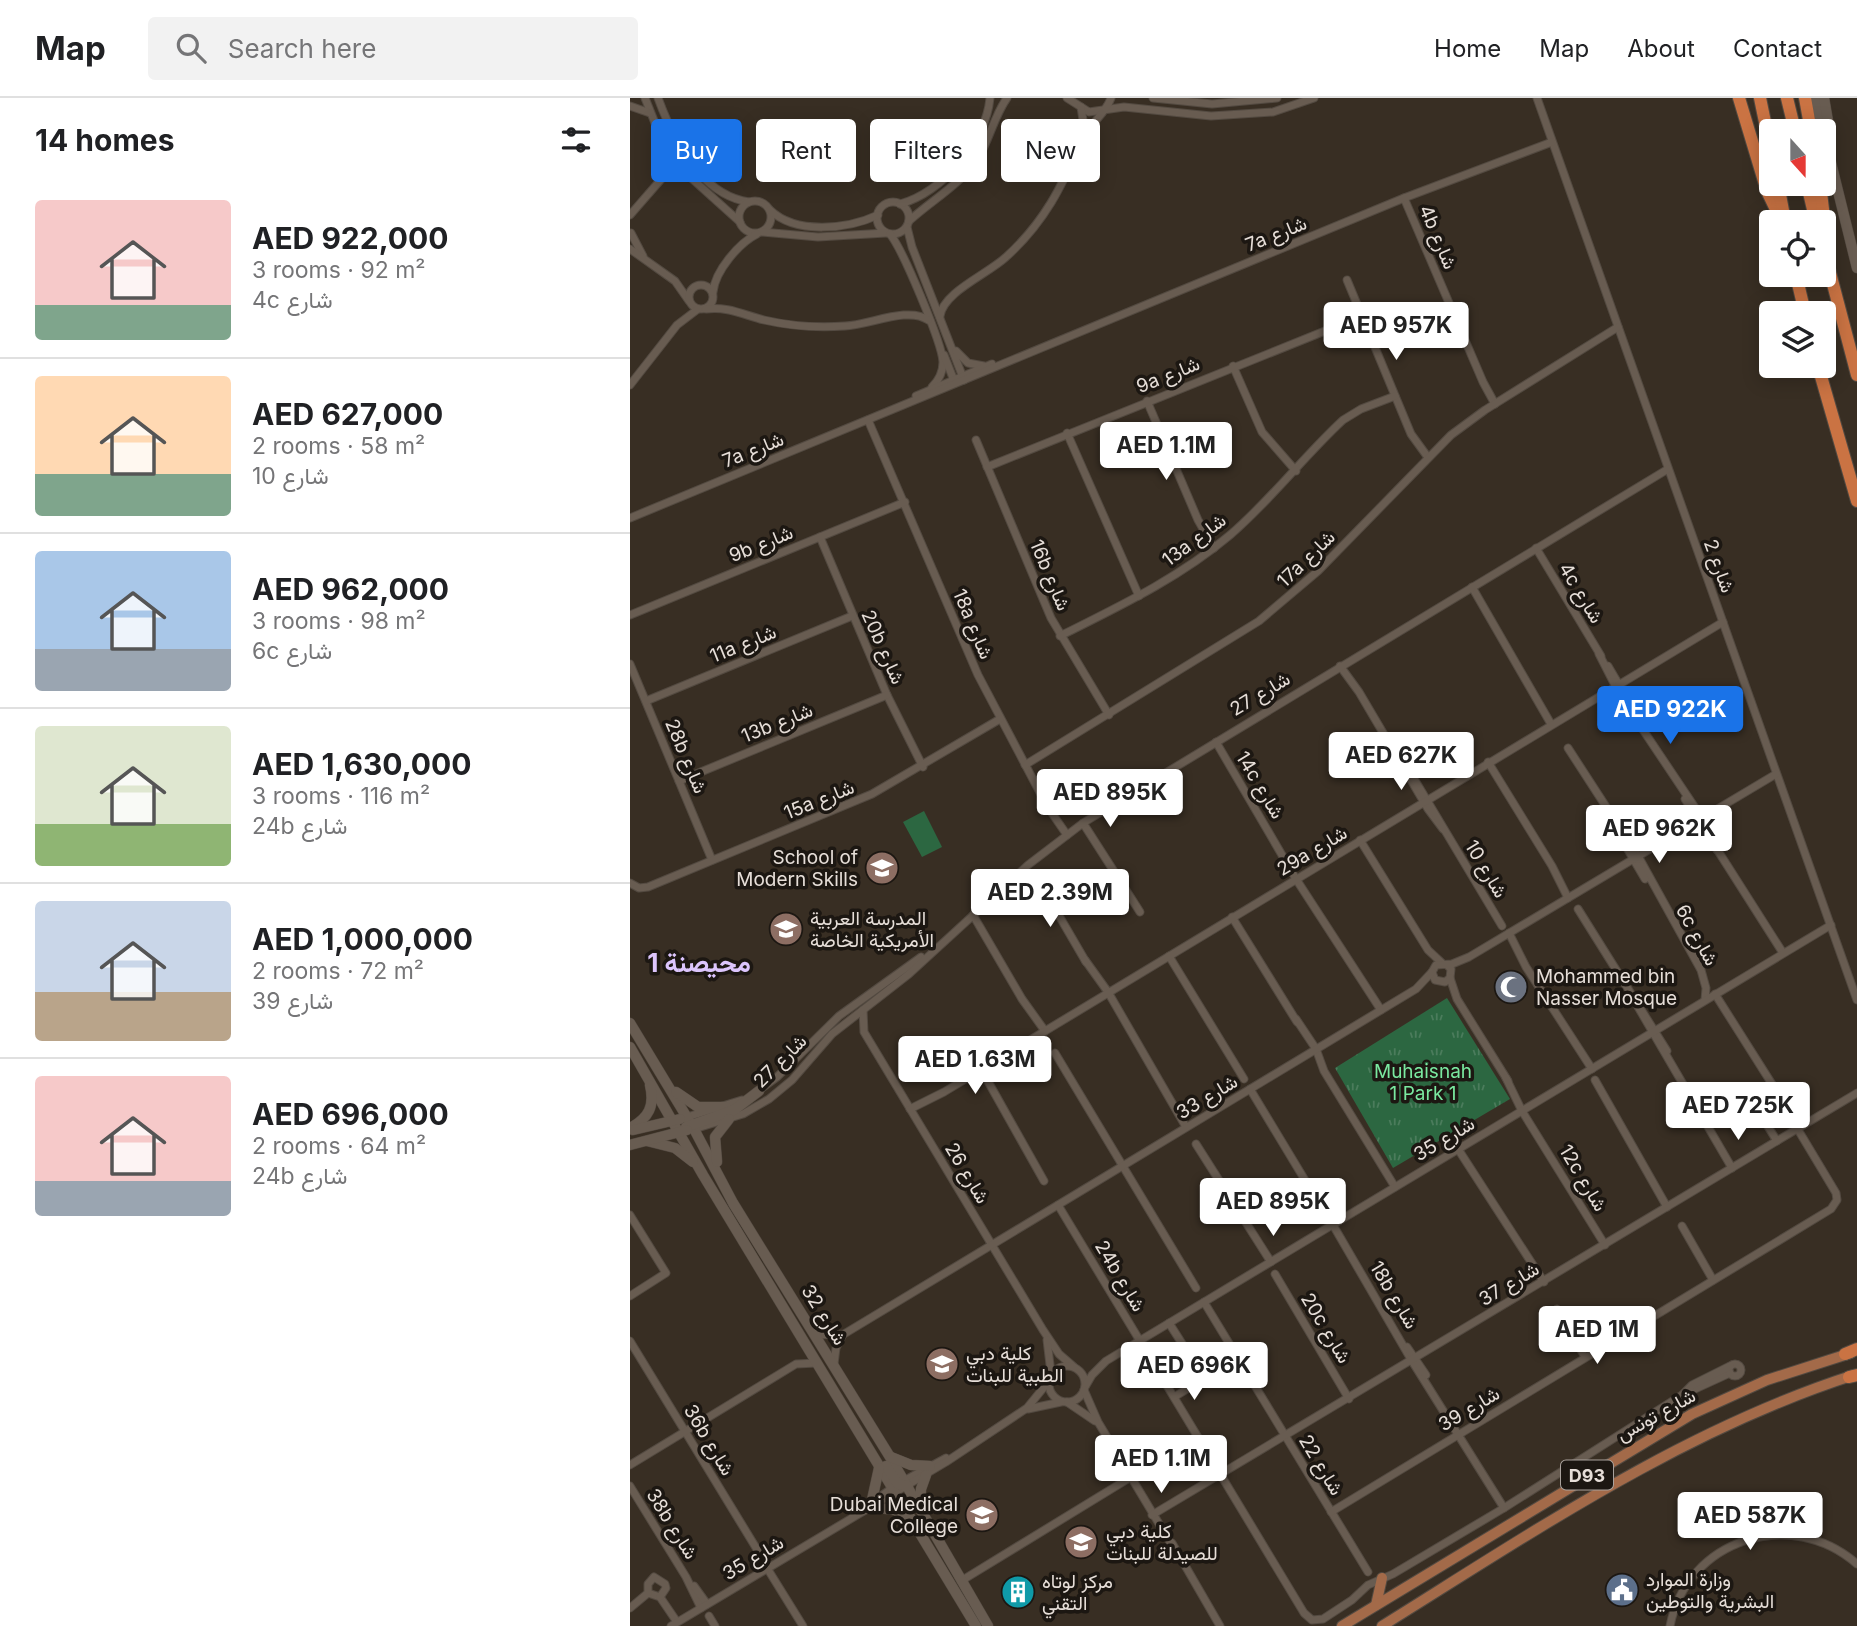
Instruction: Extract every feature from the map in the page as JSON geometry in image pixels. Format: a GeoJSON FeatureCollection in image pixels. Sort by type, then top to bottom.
{"type":"FeatureCollection","features":[{"type":"Feature","properties":{"kind":"highway"},"geometry":{"type":"LineString","coordinates":[[1739,98],[1767,191],[1777,210]]}},
{"type":"Feature","properties":{"kind":"highway"},"geometry":{"type":"LineString","coordinates":[[1760,98],[1764,119]]}},
{"type":"Feature","properties":{"kind":"highway"},"geometry":{"type":"LineString","coordinates":[[1787,98],[1792,119]]}},
{"type":"Feature","properties":{"kind":"highway"},"geometry":{"type":"LineString","coordinates":[[1805,98],[1809,119]]}},
{"type":"Feature","properties":{"kind":"highway"},"geometry":{"type":"LineString","coordinates":[[1833,287],[1857,375]]}},
{"type":"Feature","properties":{"kind":"highway"},"geometry":{"type":"LineString","coordinates":[[1821,378],[1857,502]]}},
{"type":"Feature","properties":{"kind":"main road","name":"شارع تونس"},"geometry":{"type":"LineString","coordinates":[[1342,1626],[1692,1414],[1767,1380],[1853,1351]]}},
{"type":"Feature","properties":{"kind":"main road","name":"شارع تونس"},"geometry":{"type":"LineString","coordinates":[[1382,1626],[1670,1452],[1764,1407],[1854,1375]]}},
{"type":"Feature","properties":{"kind":"main road"},"geometry":{"type":"LineString","coordinates":[[1376,1605],[1377,1584]]}},
{"type":"Feature","properties":{"kind":"street"},"geometry":{"type":"LineString","coordinates":[[645,98],[653,119]]}},
{"type":"Feature","properties":{"kind":"street"},"geometry":{"type":"LineString","coordinates":[[658,98],[673,134],[697,169],[729,195],[749,202],[759,202],[784,220],[819,226],[853,223],[878,215],[887,204],[900,204],[919,197],[955,167],[981,127],[990,98]]}},
{"type":"Feature","properties":{"kind":"street"},"geometry":{"type":"LineString","coordinates":[[695,182],[747,231],[818,237],[900,233],[967,172],[988,141],[1007,98]]}},
{"type":"Feature","properties":{"kind":"street"},"geometry":{"type":"LineString","coordinates":[[1067,98],[1094,112],[1124,107],[1195,116],[1246,115],[1286,108],[1314,98]]}},
{"type":"Feature","properties":{"kind":"street"},"geometry":{"type":"LineString","coordinates":[[1097,119],[1111,98]]}},
{"type":"Feature","properties":{"kind":"street"},"geometry":{"type":"LineString","coordinates":[[1153,98],[1212,104],[1277,98]]}},
{"type":"Feature","properties":{"kind":"street","name":"شارع 2"},"geometry":{"type":"LineString","coordinates":[[1537,98],[1857,1000]]}},
{"type":"Feature","properties":{"kind":"street"},"geometry":{"type":"LineString","coordinates":[[1815,98],[1820,119]]}},
{"type":"Feature","properties":{"kind":"street"},"geometry":{"type":"LineString","coordinates":[[1824,98],[1828,119]]}},
{"type":"Feature","properties":{"kind":"street"},"geometry":{"type":"LineString","coordinates":[[631,102],[650,113]]}},
{"type":"Feature","properties":{"kind":"street"},"geometry":{"type":"LineString","coordinates":[[1081,107],[1082,119]]}},
{"type":"Feature","properties":{"kind":"street","name":"7a شارع"},"geometry":{"type":"LineString","coordinates":[[963,378],[1551,139]]}},
{"type":"Feature","properties":{"kind":"street"},"geometry":{"type":"LineString","coordinates":[[1836,180],[1857,268]]}},
{"type":"Feature","properties":{"kind":"street"},"geometry":{"type":"LineString","coordinates":[[630,215],[659,182]]}},
{"type":"Feature","properties":{"kind":"street"},"geometry":{"type":"LineString","coordinates":[[940,316],[943,304],[951,295],[997,265],[1035,226],[1064,182]]}},
{"type":"Feature","properties":{"kind":"street","name":"4b شارع"},"geometry":{"type":"LineString","coordinates":[[1404,198],[1495,404]]}},
{"type":"Feature","properties":{"kind":"street"},"geometry":{"type":"LineString","coordinates":[[740,222],[742,208],[749,202]]}},
{"type":"Feature","properties":{"kind":"street"},"geometry":{"type":"LineString","coordinates":[[900,204],[908,211],[908,224],[929,289],[963,378]]}},
{"type":"Feature","properties":{"kind":"street"},"geometry":{"type":"LineString","coordinates":[[630,385],[677,325],[712,303],[720,273],[743,243],[770,222],[770,210]]}},
{"type":"Feature","properties":{"kind":"street"},"geometry":{"type":"LineString","coordinates":[[878,215],[878,223],[899,247],[955,382]]}},
{"type":"Feature","properties":{"kind":"street"},"geometry":{"type":"LineString","coordinates":[[630,232],[645,259]]}},
{"type":"Feature","properties":{"kind":"street"},"geometry":{"type":"LineString","coordinates":[[630,249],[675,281],[689,300],[702,309],[730,309],[775,322],[826,327],[865,324],[907,314],[928,320]]}},
{"type":"Feature","properties":{"kind":"street"},"geometry":{"type":"LineString","coordinates":[[1347,280],[1411,434],[1427,456]]}},
{"type":"Feature","properties":{"kind":"street"},"geometry":{"type":"LineString","coordinates":[[675,281],[708,286],[730,309]]}},
{"type":"Feature","properties":{"kind":"street"},"geometry":{"type":"LineString","coordinates":[[689,300],[689,292],[699,285]]}},
{"type":"Feature","properties":{"kind":"street"},"geometry":{"type":"LineString","coordinates":[[929,289],[939,295],[951,295]]}},
{"type":"Feature","properties":{"kind":"street"},"geometry":{"type":"LineString","coordinates":[[907,314],[916,305],[918,293]]}},
{"type":"Feature","properties":{"kind":"street","name":"9a شارع"},"geometry":{"type":"LineString","coordinates":[[987,467],[1362,316]]}},
{"type":"Feature","properties":{"kind":"street","name":"17a شارع"},"geometry":{"type":"LineString","coordinates":[[1025,765],[1238,636],[1280,605],[1318,571],[1427,456],[1495,404],[1619,331]]}},
{"type":"Feature","properties":{"kind":"street"},"geometry":{"type":"LineString","coordinates":[[949,339],[964,360],[978,366],[988,365]]}},
{"type":"Feature","properties":{"kind":"street"},"geometry":{"type":"LineString","coordinates":[[929,390],[936,383],[942,368],[937,342]]}},
{"type":"Feature","properties":{"kind":"street","name":"7a شارع"},"geometry":{"type":"LineString","coordinates":[[630,518],[870,419],[988,365],[1054,342]]}},
{"type":"Feature","properties":{"kind":"street"},"geometry":{"type":"LineString","coordinates":[[1233,366],[1262,432],[1296,471]]}},
{"type":"Feature","properties":{"kind":"street","name":"7a شارع"},"geometry":{"type":"LineString","coordinates":[[888,411],[929,390],[955,382]]}},
{"type":"Feature","properties":{"kind":"street","name":"13a شارع"},"geometry":{"type":"LineString","coordinates":[[1060,636],[1139,596],[1214,548],[1296,471],[1343,420],[1361,409],[1395,396]]}},
{"type":"Feature","properties":{"kind":"street"},"geometry":{"type":"LineString","coordinates":[[1147,401],[1201,527],[1214,548]]}},
{"type":"Feature","properties":{"kind":"street","name":"18a شارع"},"geometry":{"type":"LineString","coordinates":[[870,419],[973,664],[1064,837]]}},
{"type":"Feature","properties":{"kind":"street"},"geometry":{"type":"LineString","coordinates":[[1067,433],[1139,596]]}},
{"type":"Feature","properties":{"kind":"street","name":"16b شارع"},"geometry":{"type":"LineString","coordinates":[[976,440],[1060,636],[1109,715]]}},
{"type":"Feature","properties":{"kind":"street","name":"شارع 27"},"geometry":{"type":"LineString","coordinates":[[630,1145],[759,1091],[786,1070],[830,1023],[928,953],[1086,821],[1536,548],[1669,471]]}},
{"type":"Feature","properties":{"kind":"street","name":"9b شارع"},"geometry":{"type":"LineString","coordinates":[[630,615],[905,502]]}},
{"type":"Feature","properties":{"kind":"street","name":"20b شارع"},"geometry":{"type":"LineString","coordinates":[[820,537],[887,695],[923,767]]}},
{"type":"Feature","properties":{"kind":"street","name":"4c شارع"},"geometry":{"type":"LineString","coordinates":[[1536,548],[1781,955]]}},
{"type":"Feature","properties":{"kind":"street"},"geometry":{"type":"LineString","coordinates":[[1472,587],[1554,723]]}},
{"type":"Feature","properties":{"kind":"street","name":"11a شارع"},"geometry":{"type":"LineString","coordinates":[[646,701],[852,616]]}},
{"type":"Feature","properties":{"kind":"street","name":"29a شارع"},"geometry":{"type":"LineString","coordinates":[[912,1112],[1695,637],[1724,625]]}},
{"type":"Feature","properties":{"kind":"street","name":"28b شارع"},"geometry":{"type":"LineString","coordinates":[[630,664],[712,860]]}},
{"type":"Feature","properties":{"kind":"street","name":"شارع 10"},"geometry":{"type":"LineString","coordinates":[[1343,665],[1502,926]]}},
{"type":"Feature","properties":{"kind":"street","name":"13b شارع"},"geometry":{"type":"LineString","coordinates":[[679,781],[887,695]]}},
{"type":"Feature","properties":{"kind":"street","name":"15a شارع"},"geometry":{"type":"LineString","coordinates":[[630,883],[639,888],[855,802],[923,767],[1000,719]]}},
{"type":"Feature","properties":{"kind":"street","name":"14c شارع"},"geometry":{"type":"LineString","coordinates":[[1216,742],[1378,1011]]}},
{"type":"Feature","properties":{"kind":"street","name":"6c شارع"},"geometry":{"type":"LineString","coordinates":[[1568,748],[1701,970],[1706,988],[1705,1000]]}},
{"type":"Feature","properties":{"kind":"street"},"geometry":{"type":"LineString","coordinates":[[1490,761],[1570,897]]}},
{"type":"Feature","properties":{"kind":"street"},"geometry":{"type":"LineString","coordinates":[[1451,975],[1469,957],[1744,793],[1777,777]]}},
{"type":"Feature","properties":{"kind":"street"},"geometry":{"type":"LineString","coordinates":[[1086,821],[1140,912]]}},
{"type":"Feature","properties":{"kind":"street"},"geometry":{"type":"LineString","coordinates":[[1362,838],[1428,950],[1444,964],[1469,957]]}},
{"type":"Feature","properties":{"kind":"street"},"geometry":{"type":"LineString","coordinates":[[1040,883],[1186,1127]]}},
{"type":"Feature","properties":{"kind":"street"},"geometry":{"type":"LineString","coordinates":[[1578,909],[1734,1167]]}},
{"type":"Feature","properties":{"kind":"street"},"geometry":{"type":"LineString","coordinates":[[1235,916],[1395,1187]]}},
{"type":"Feature","properties":{"kind":"street"},"geometry":{"type":"LineString","coordinates":[[970,917],[1042,1032]]}},
{"type":"Feature","properties":{"kind":"street","name":"شارع 35"},"geometry":{"type":"LineString","coordinates":[[1085,1389],[1096,1370],[1106,1362],[1169,1323],[1797,944],[1832,928]]}},
{"type":"Feature","properties":{"kind":"street"},"geometry":{"type":"LineString","coordinates":[[1507,934],[1589,1070]]}},
{"type":"Feature","properties":{"kind":"street"},"geometry":{"type":"LineString","coordinates":[[1428,950],[1432,971]]}},
{"type":"Feature","properties":{"kind":"street","name":"شارع 27"},"geometry":{"type":"LineString","coordinates":[[630,1130],[729,1119],[757,1107],[781,1090],[843,1025],[909,974],[928,953]]}},
{"type":"Feature","properties":{"kind":"street"},"geometry":{"type":"LineString","coordinates":[[1171,954],[1244,1079]]}},
{"type":"Feature","properties":{"kind":"street","name":"شارع 33"},"geometry":{"type":"LineString","coordinates":[[816,1335],[844,1334],[1418,987],[1432,971],[1444,964]]}},
{"type":"Feature","properties":{"kind":"street","name":"12c شارع"},"geometry":{"type":"LineString","coordinates":[[1444,964],[1451,975],[1457,999]]}},
{"type":"Feature","properties":{"kind":"street","name":"12c شارع"},"geometry":{"type":"LineString","coordinates":[[1432,971],[1457,999],[1605,1245]]}},
{"type":"Feature","properties":{"kind":"street","name":"شارع 33"},"geometry":{"type":"LineString","coordinates":[[1418,987],[1440,982],[1451,975]]}},
{"type":"Feature","properties":{"kind":"street","name":"6c شارع"},"geometry":{"type":"LineString","coordinates":[[1717,993],[1783,1103]]}},
{"type":"Feature","properties":{"kind":"street","name":"شارع 26"},"geometry":{"type":"LineString","coordinates":[[863,1009],[864,1032],[1043,1330],[1059,1354],[1075,1367]]}},
{"type":"Feature","properties":{"kind":"street","name":"شارع 32"},"geometry":{"type":"LineString","coordinates":[[630,1023],[668,1085],[703,1175],[879,1467],[920,1507],[988,1626]]}},
{"type":"Feature","properties":{"kind":"street"},"geometry":{"type":"LineString","coordinates":[[843,1025],[856,1027],[864,1032]]}},
{"type":"Feature","properties":{"kind":"street","name":"شارع 32"},"geometry":{"type":"LineString","coordinates":[[630,1047],[634,1058],[684,1124],[721,1180],[890,1457],[911,1519],[976,1626]]}},
{"type":"Feature","properties":{"kind":"street"},"geometry":{"type":"LineString","coordinates":[[1055,1053],[1196,1287]]}},
{"type":"Feature","properties":{"kind":"street"},"geometry":{"type":"LineString","coordinates":[[634,1058],[650,1072],[684,1124],[710,1172],[733,1203]]}},
{"type":"Feature","properties":{"kind":"street"},"geometry":{"type":"LineString","coordinates":[[979,1071],[1044,1181]]}},
{"type":"Feature","properties":{"kind":"street"},"geometry":{"type":"LineString","coordinates":[[630,1130],[645,1119],[652,1106],[647,1074]]}},
{"type":"Feature","properties":{"kind":"street"},"geometry":{"type":"LineString","coordinates":[[1595,1080],[1670,1205]]}},
{"type":"Feature","properties":{"kind":"street"},"geometry":{"type":"LineString","coordinates":[[668,1085],[693,1105],[704,1109],[726,1107]]}},
{"type":"Feature","properties":{"kind":"street"},"geometry":{"type":"LineString","coordinates":[[1250,1089],[1317,1200]]}},
{"type":"Feature","properties":{"kind":"street"},"geometry":{"type":"LineString","coordinates":[[630,1139],[734,1110],[759,1091]]}},
{"type":"Feature","properties":{"kind":"street","name":"شارع 37"},"geometry":{"type":"LineString","coordinates":[[1155,1516],[1857,1093]]}},
{"type":"Feature","properties":{"kind":"street"},"geometry":{"type":"LineString","coordinates":[[721,1180],[713,1142],[718,1131],[729,1119]]}},
{"type":"Feature","properties":{"kind":"street"},"geometry":{"type":"LineString","coordinates":[[1767,1125],[1777,1141]]}},
{"type":"Feature","properties":{"kind":"street","name":"شارع 39"},"geometry":{"type":"LineString","coordinates":[[1331,1512],[1831,1209],[1837,1200],[1834,1189],[1797,1128]]}},
{"type":"Feature","properties":{"kind":"street"},"geometry":{"type":"LineString","coordinates":[[647,1140],[683,1153],[703,1175]]}},
{"type":"Feature","properties":{"kind":"street"},"geometry":{"type":"LineString","coordinates":[[1196,1144],[1269,1263]]}},
{"type":"Feature","properties":{"kind":"street"},"geometry":{"type":"LineString","coordinates":[[1460,1148],[1542,1283]]}},
{"type":"Feature","properties":{"kind":"street","name":"24b شارع"},"geometry":{"type":"LineString","coordinates":[[1058,1205],[1306,1615],[1312,1620],[1320,1620],[1377,1584]]}},
{"type":"Feature","properties":{"kind":"street"},"geometry":{"type":"LineString","coordinates":[[630,1215],[666,1273],[630,1296]]}},
{"type":"Feature","properties":{"kind":"street","name":"18b شارع"},"geometry":{"type":"LineString","coordinates":[[1333,1224],[1504,1508]]}},
{"type":"Feature","properties":{"kind":"street"},"geometry":{"type":"LineString","coordinates":[[1682,1226],[1713,1280]]}},
{"type":"Feature","properties":{"kind":"street","name":"20c شارع"},"geometry":{"type":"LineString","coordinates":[[1275,1274],[1349,1399]]}},
{"type":"Feature","properties":{"kind":"street","name":"شارع 22"},"geometry":{"type":"LineString","coordinates":[[1204,1302],[1368,1572]]}},
{"type":"Feature","properties":{"kind":"street"},"geometry":{"type":"LineString","coordinates":[[1557,1309],[1585,1357]]}},
{"type":"Feature","properties":{"kind":"street"},"geometry":{"type":"LineString","coordinates":[[1169,1323],[1202,1375],[1202,1380],[1174,1398]]}},
{"type":"Feature","properties":{"kind":"street","name":"شارع 26"},"geometry":{"type":"LineString","coordinates":[[1043,1330],[1051,1357],[1050,1378]]}},
{"type":"Feature","properties":{"kind":"street"},"geometry":{"type":"LineString","coordinates":[[834,1364],[835,1348],[844,1334]]}},
{"type":"Feature","properties":{"kind":"street","name":"36b شارع"},"geometry":{"type":"LineString","coordinates":[[630,1341],[761,1556]]}},
{"type":"Feature","properties":{"kind":"street"},"geometry":{"type":"LineString","coordinates":[[796,1364],[806,1343]]}},
{"type":"Feature","properties":{"kind":"street"},"geometry":{"type":"LineString","coordinates":[[630,1465],[796,1364],[807,1361],[819,1364]]}},
{"type":"Feature","properties":{"kind":"street","name":"شارع 35"},"geometry":{"type":"LineString","coordinates":[[1075,1367],[1106,1362]]}},
{"type":"Feature","properties":{"kind":"street"},"geometry":{"type":"LineString","coordinates":[[1102,1429],[1082,1411],[1051,1392],[1050,1378],[1058,1368],[1075,1367],[1084,1376],[1085,1389],[1102,1429],[1220,1626]]}},
{"type":"Feature","properties":{"kind":"street"},"geometry":{"type":"LineString","coordinates":[[1377,1584],[1504,1508],[1682,1395],[1730,1370]]}},
{"type":"Feature","properties":{"kind":"street","name":"شارع 35"},"geometry":{"type":"LineString","coordinates":[[674,1624],[1021,1412],[1050,1378]]}},
{"type":"Feature","properties":{"kind":"street"},"geometry":{"type":"LineString","coordinates":[[1064,1402],[1077,1399],[1085,1389]]}},
{"type":"Feature","properties":{"kind":"street","name":"شارع 35"},"geometry":{"type":"LineString","coordinates":[[1021,1412],[1064,1402]]}},
{"type":"Feature","properties":{"kind":"street"},"geometry":{"type":"LineString","coordinates":[[858,1431],[868,1437],[938,1551],[947,1558]]}},
{"type":"Feature","properties":{"kind":"street"},"geometry":{"type":"LineString","coordinates":[[890,1457],[928,1470],[920,1489],[920,1507]]}},
{"type":"Feature","properties":{"kind":"street"},"geometry":{"type":"LineString","coordinates":[[879,1467],[872,1504],[895,1510],[911,1519]]}},
{"type":"Feature","properties":{"kind":"street"},"geometry":{"type":"LineString","coordinates":[[961,1581],[1131,1477]]}},
{"type":"Feature","properties":{"kind":"street","name":"38b شارع"},"geometry":{"type":"LineString","coordinates":[[630,1486],[704,1606]]}},
{"type":"Feature","properties":{"kind":"street"},"geometry":{"type":"LineString","coordinates":[[1670,1626],[1676,1602],[1695,1572],[1713,1555],[1738,1542],[1763,1535],[1803,1536],[1839,1550],[1857,1564]]}},
{"type":"Feature","properties":{"kind":"street"},"geometry":{"type":"LineString","coordinates":[[767,1568],[803,1626]]}},
{"type":"Feature","properties":{"kind":"street"},"geometry":{"type":"LineString","coordinates":[[648,1593],[648,1584],[654,1577],[665,1584],[660,1597]]}},
{"type":"Feature","properties":{"kind":"street"},"geometry":{"type":"LineString","coordinates":[[648,1593],[660,1597],[674,1624]]}},
{"type":"Feature","properties":{"kind":"street"},"geometry":{"type":"LineString","coordinates":[[630,1608],[648,1593]]}},
{"type":"Feature","properties":{"kind":"street"},"geometry":{"type":"LineString","coordinates":[[965,1626],[969,1613]]}},
{"type":"Feature","properties":{"kind":"street"},"geometry":{"type":"LineString","coordinates":[[709,1616],[715,1626]]}},
{"type":"Feature","properties":{"kind":"green space"},"geometry":{"type":"Polygon","coordinates":[[[924,811],[942,847],[922,857],[903,822],[924,811]]]}},
{"type":"Feature","properties":{"kind":"green space","name":"Muhaisnah 1 Park 1"},"geometry":{"type":"Polygon","coordinates":[[[1447,998],[1510,1099],[1393,1168],[1335,1068],[1447,998]]]}},
{"type":"Feature","properties":{"kind":"place","name":"School of Modern Skills"},"geometry":{"type":"Point","coordinates":[882,868]}},
{"type":"Feature","properties":{"kind":"place","name":"المدرسة العربية الأمريكية الخاصة"},"geometry":{"type":"Point","coordinates":[786,929]}},
{"type":"Feature","properties":{"kind":"place","name":"Mohammed bin Nasser Mosque"},"geometry":{"type":"Point","coordinates":[1511,987]}},
{"type":"Feature","properties":{"kind":"place","name":"كلية دبي الطبية للبنات"},"geometry":{"type":"Point","coordinates":[942,1364]}},
{"type":"Feature","properties":{"kind":"place","name":"Dubai Medical College"},"geometry":{"type":"Point","coordinates":[982,1515]}},
{"type":"Feature","properties":{"kind":"place","name":"كلية دبي للصيدلة للبنات"},"geometry":{"type":"Point","coordinates":[1081,1542]}},
{"type":"Feature","properties":{"kind":"place","name":"وزارة الموارد البشرية والتوطين"},"geometry":{"type":"Point","coordinates":[1622,1590]}},
{"type":"Feature","properties":{"kind":"place","name":"مركز لوتاه التقني"},"geometry":{"type":"Point","coordinates":[1018,1592]}},
{"type":"Feature","properties":{"kind":"district","name":"محيصنة 1"},"geometry":{"type":"Point","coordinates":[699,962]}}]}
